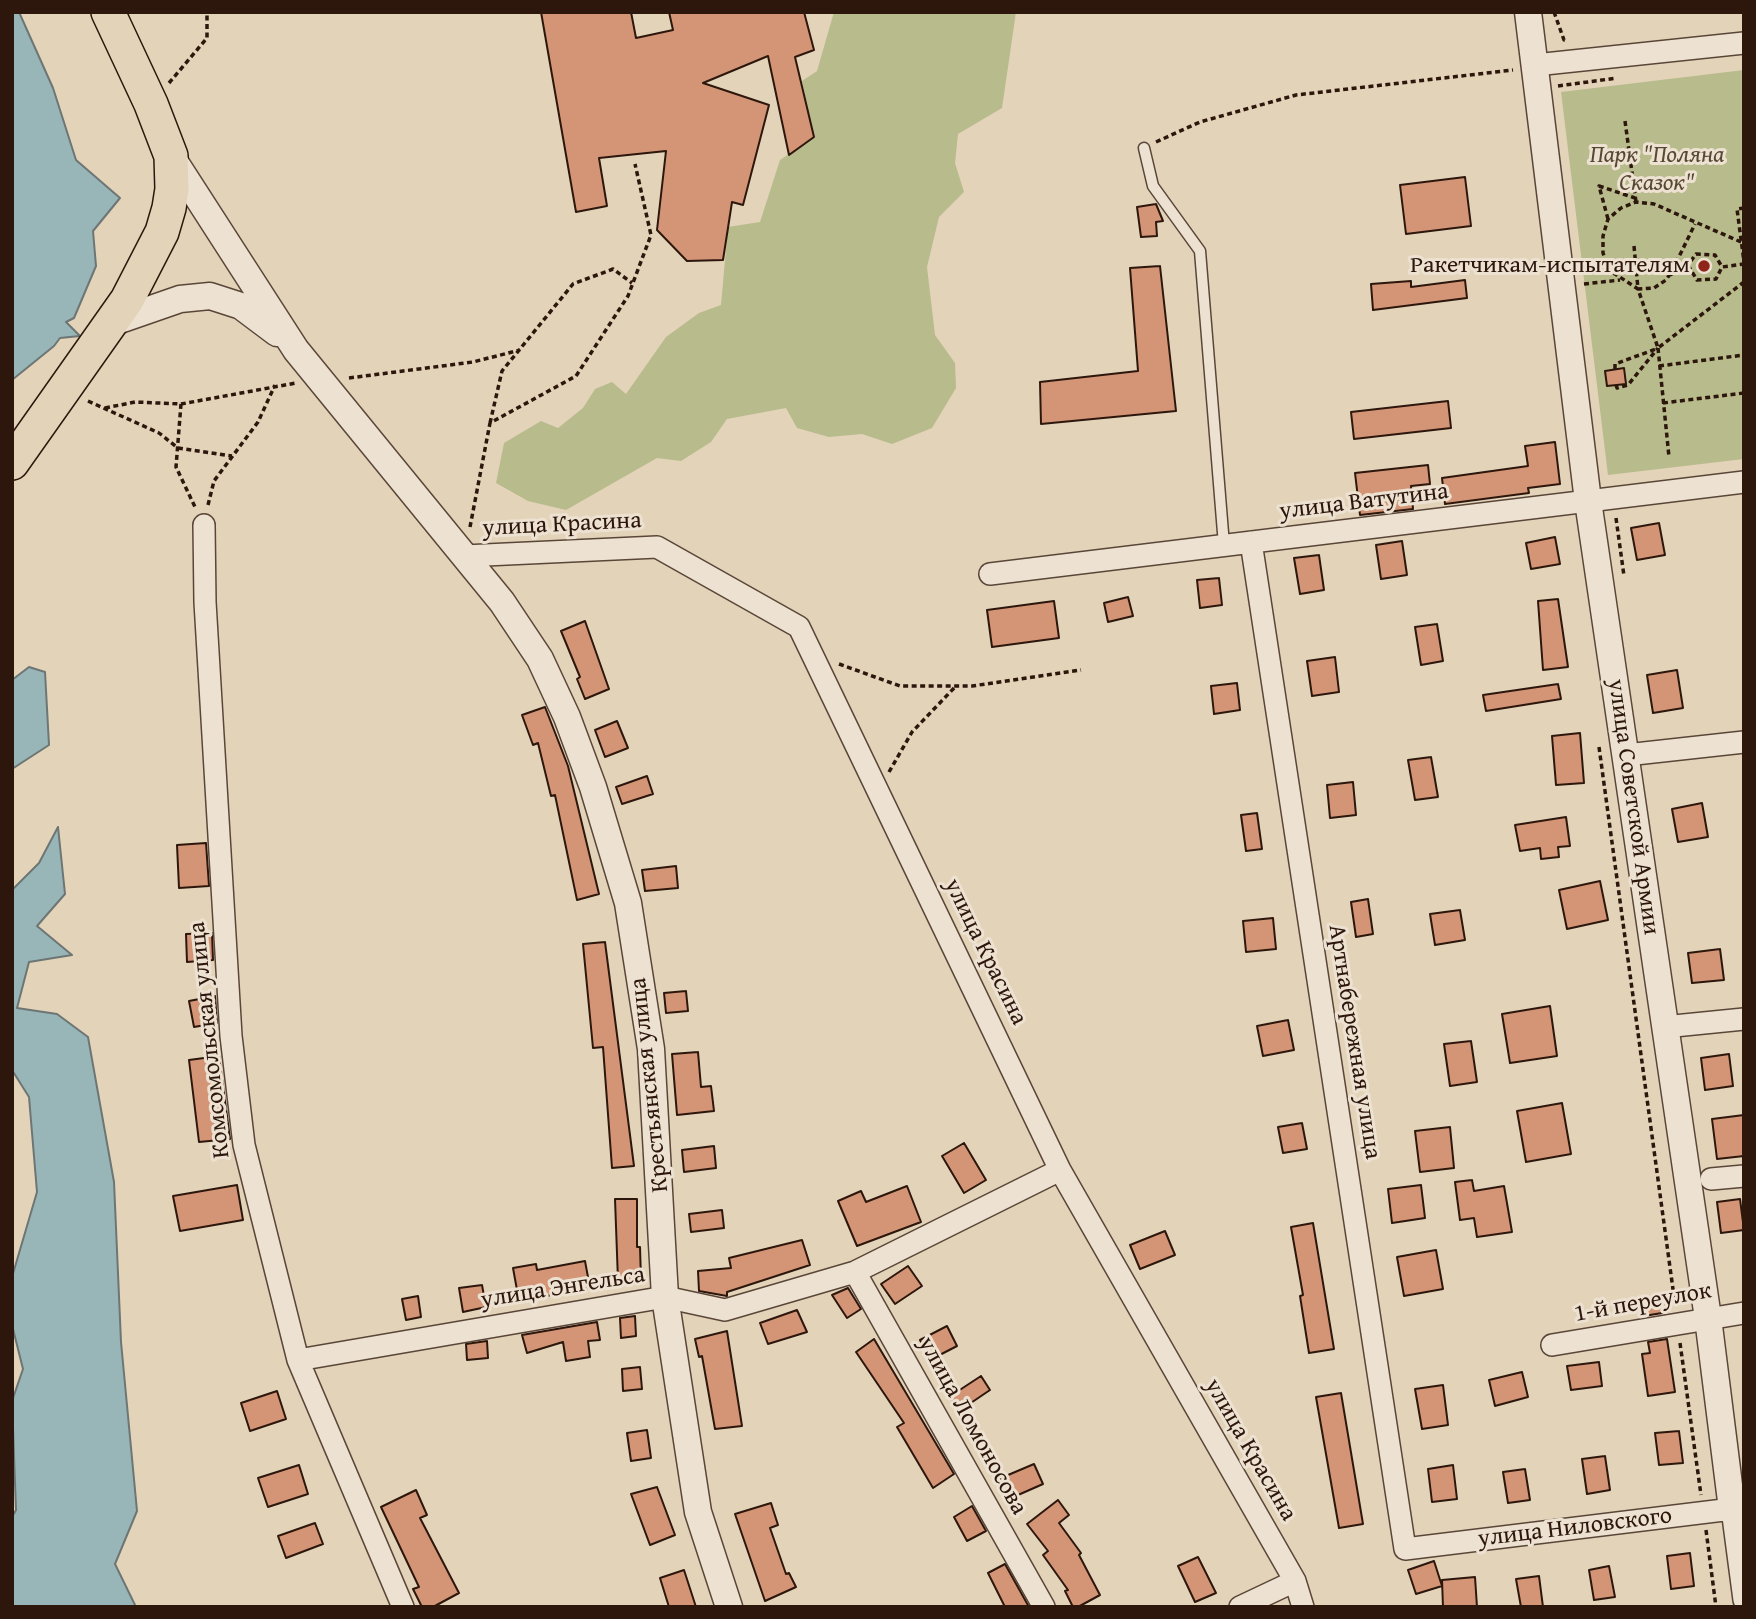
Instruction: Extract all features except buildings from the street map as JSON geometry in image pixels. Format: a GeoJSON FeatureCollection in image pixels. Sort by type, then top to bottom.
{"type":"FeatureCollection","features":[{"type":"Feature","properties":{"kind":"main road"},"geometry":{"type":"LineString","coordinates":[[12,463],[127,299],[162,232],[172,188],[171,156],[152,104],[108,12]]}},
{"type":"Feature","properties":{"kind":"street","name":"улица Советской Армии"},"geometry":{"type":"LineString","coordinates":[[1528,12],[1524,67],[1664,1027],[1738,1508],[1744,1600]]}},
{"type":"Feature","properties":{"kind":"street"},"geometry":{"type":"LineString","coordinates":[[1524,67],[1744,43]]}},
{"type":"Feature","properties":{"kind":"street"},"geometry":{"type":"LineString","coordinates":[[171,156],[296,350]]}},
{"type":"Feature","properties":{"kind":"street"},"geometry":{"type":"LineString","coordinates":[[108,324],[180,299],[210,296],[240,306],[296,350]]}},
{"type":"Feature","properties":{"kind":"street","name":"Крестьянская улица"},"geometry":{"type":"LineString","coordinates":[[296,350],[502,602],[545,670],[567,716],[589,775],[628,903],[652,1049],[665,1297],[698,1512],[729,1607]]}},
{"type":"Feature","properties":{"kind":"street","name":"улица Ватутина"},"geometry":{"type":"LineString","coordinates":[[990,574],[1744,482]]}},
{"type":"Feature","properties":{"kind":"street","name":"Комсомольская улица"},"geometry":{"type":"LineString","coordinates":[[204,525],[206,616],[233,1050],[244,1144],[298,1360],[403,1607]]}},
{"type":"Feature","properties":{"kind":"street","name":"Артнабережная улица"},"geometry":{"type":"LineString","coordinates":[[1251,542],[1405,1549]]}},
{"type":"Feature","properties":{"kind":"street","name":"улица Красина"},"geometry":{"type":"LineString","coordinates":[[464,556],[657,547],[799,627],[1060,1170],[1295,1581],[1303,1607]]}},
{"type":"Feature","properties":{"kind":"street"},"geometry":{"type":"LineString","coordinates":[[1626,755],[1744,741]]}},
{"type":"Feature","properties":{"kind":"street"},"geometry":{"type":"LineString","coordinates":[[1664,1027],[1744,1019]]}},
{"type":"Feature","properties":{"kind":"street","name":"улица Энгельса"},"geometry":{"type":"LineString","coordinates":[[298,1360],[665,1297],[724,1310],[855,1272],[1060,1170]]}},
{"type":"Feature","properties":{"kind":"street"},"geometry":{"type":"LineString","coordinates":[[1712,1179],[1744,1176]]}},
{"type":"Feature","properties":{"kind":"street","name":"улица Ломоносова"},"geometry":{"type":"LineString","coordinates":[[855,1272],[1044,1607]]}},
{"type":"Feature","properties":{"kind":"street","name":"1-й переулок"},"geometry":{"type":"LineString","coordinates":[[1552,1345],[1744,1314]]}},
{"type":"Feature","properties":{"kind":"street","name":"улица Ниловского"},"geometry":{"type":"LineString","coordinates":[[1405,1549],[1738,1508]]}},
{"type":"Feature","properties":{"kind":"street"},"geometry":{"type":"LineString","coordinates":[[1240,1607],[1295,1581]]}},
{"type":"Feature","properties":{"kind":"lane"},"geometry":{"type":"LineString","coordinates":[[1144,148],[1153,186],[1200,251],[1224,545]]}},
{"type":"Feature","properties":{"kind":"path"},"geometry":{"type":"LineString","coordinates":[[152,104],[207,38],[207,12]]}},
{"type":"Feature","properties":{"kind":"path"},"geometry":{"type":"LineString","coordinates":[[1553,12],[1564,40],[1578,39]]}},
{"type":"Feature","properties":{"kind":"path"},"geometry":{"type":"LineString","coordinates":[[1144,148],[1200,122],[1296,95],[1524,67]]}},
{"type":"Feature","properties":{"kind":"path"},"geometry":{"type":"LineString","coordinates":[[1556,99],[1555,86],[1627,77]]}},
{"type":"Feature","properties":{"kind":"path"},"geometry":{"type":"LineString","coordinates":[[1625,121],[1636,200]]}},
{"type":"Feature","properties":{"kind":"path"},"geometry":{"type":"LineString","coordinates":[[490,423],[576,376],[632,283],[651,235],[635,164]]}},
{"type":"Feature","properties":{"kind":"path"},"geometry":{"type":"LineString","coordinates":[[1722,267],[1715,254],[1696,254],[1688,265],[1654,288],[1638,289],[1620,280],[1609,270],[1603,253],[1603,236],[1608,219],[1599,186],[1654,204],[1741,242]]}},
{"type":"Feature","properties":{"kind":"path"},"geometry":{"type":"LineString","coordinates":[[1608,219],[1636,200]]}},
{"type":"Feature","properties":{"kind":"path"},"geometry":{"type":"LineString","coordinates":[[1722,267],[1744,263],[1737,209],[1744,208]]}},
{"type":"Feature","properties":{"kind":"path"},"geometry":{"type":"LineString","coordinates":[[1670,275],[1695,224]]}},
{"type":"Feature","properties":{"kind":"path"},"geometry":{"type":"LineString","coordinates":[[1633,246],[1638,289],[1657,348],[1669,457]]}},
{"type":"Feature","properties":{"kind":"path"},"geometry":{"type":"LineString","coordinates":[[1688,265],[1697,280],[1716,279],[1722,267]]}},
{"type":"Feature","properties":{"kind":"path"},"geometry":{"type":"LineString","coordinates":[[464,556],[502,371],[573,284],[613,269],[632,283]]}},
{"type":"Feature","properties":{"kind":"path"},"geometry":{"type":"LineString","coordinates":[[1584,284],[1620,280]]}},
{"type":"Feature","properties":{"kind":"path"},"geometry":{"type":"LineString","coordinates":[[1616,385],[1616,388],[1628,385],[1657,348],[1744,282]]}},
{"type":"Feature","properties":{"kind":"path"},"geometry":{"type":"LineString","coordinates":[[1615,369],[1615,365],[1657,348]]}},
{"type":"Feature","properties":{"kind":"path"},"geometry":{"type":"LineString","coordinates":[[105,408],[135,402],[181,404],[275,384],[398,374],[473,362],[520,350]]}},
{"type":"Feature","properties":{"kind":"path"},"geometry":{"type":"LineString","coordinates":[[1659,366],[1744,355]]}},
{"type":"Feature","properties":{"kind":"path"},"geometry":{"type":"LineString","coordinates":[[204,525],[214,481],[258,422],[275,384]]}},
{"type":"Feature","properties":{"kind":"path"},"geometry":{"type":"LineString","coordinates":[[63,393],[105,408],[159,433],[178,448],[232,456]]}},
{"type":"Feature","properties":{"kind":"path"},"geometry":{"type":"LineString","coordinates":[[1664,403],[1744,393]]}},
{"type":"Feature","properties":{"kind":"path"},"geometry":{"type":"LineString","coordinates":[[181,404],[176,467],[204,525]]}},
{"type":"Feature","properties":{"kind":"path"},"geometry":{"type":"LineString","coordinates":[[813,656],[900,686],[956,686],[1081,670]]}},
{"type":"Feature","properties":{"kind":"path"},"geometry":{"type":"LineString","coordinates":[[878,791],[912,732],[956,686]]}},
{"type":"Feature","properties":{"kind":"path"},"geometry":{"type":"LineString","coordinates":[[1598,736],[1716,1607]]}},
{"type":"Feature","properties":{"kind":"green space"},"geometry":{"type":"Polygon","coordinates":[[[834,12],[1016,12],[1002,108],[958,134],[955,163],[964,192],[939,217],[927,267],[935,335],[955,363],[956,388],[932,428],[892,444],[862,434],[829,437],[797,428],[786,408],[727,419],[711,442],[681,461],[657,458],[566,510],[528,501],[496,483],[504,443],[541,421],[558,428],[583,408],[595,389],[612,382],[626,394],[666,337],[699,313],[721,305],[728,227],[760,222],[780,160],[814,137],[802,81],[817,71],[834,12]]]}},
{"type":"Feature","properties":{"kind":"green space","name":"Парк \"Поляна Сказок\""},"geometry":{"type":"Polygon","coordinates":[[[1744,70],[1744,459],[1608,475],[1561,92],[1744,70]]]}},
{"type":"Feature","properties":{"kind":"water"},"geometry":{"type":"Polygon","coordinates":[[[12,12],[19,12],[53,88],[76,160],[120,198],[93,231],[96,266],[74,318],[66,322],[80,336],[60,338],[12,380],[12,12]]]}},
{"type":"Feature","properties":{"kind":"water"},"geometry":{"type":"Polygon","coordinates":[[[29,667],[45,672],[49,745],[12,769],[12,680],[29,667]]]}},
{"type":"Feature","properties":{"kind":"water"},"geometry":{"type":"Polygon","coordinates":[[[58,827],[65,894],[37,926],[72,955],[29,962],[17,1008],[57,1014],[88,1037],[114,1182],[121,1342],[137,1511],[115,1564],[136,1607],[12,1607],[12,1517],[16,1510],[12,1401],[23,1369],[12,1325],[12,1277],[37,1192],[29,1097],[12,1070],[12,890],[39,863],[58,827]]]}},
{"type":"Feature","properties":{"kind":"place","name":"Ракетчикам-испытателям"},"geometry":{"type":"Point","coordinates":[1704,266]}}]}
